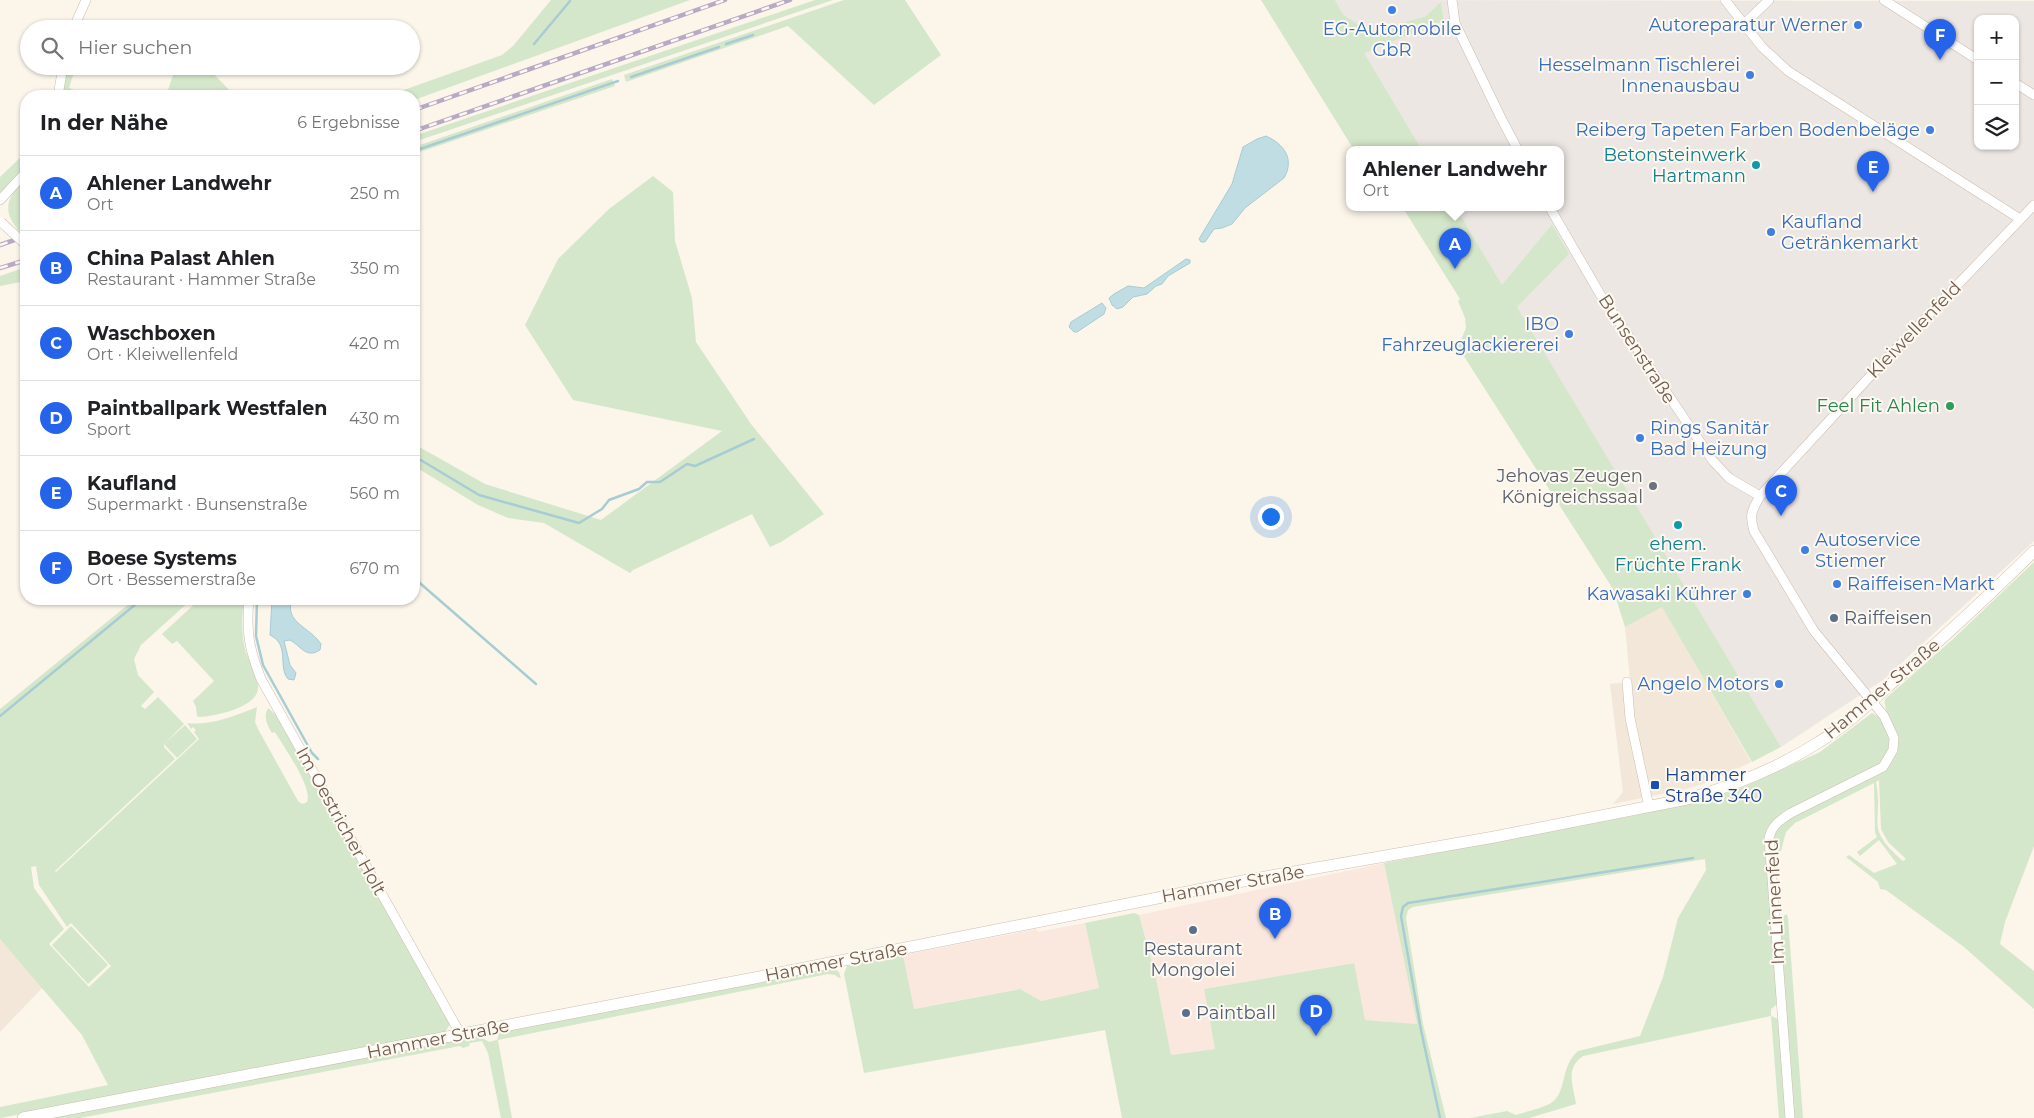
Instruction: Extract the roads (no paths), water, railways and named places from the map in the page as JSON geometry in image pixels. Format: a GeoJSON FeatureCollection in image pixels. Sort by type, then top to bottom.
{"type":"FeatureCollection","features":[{"type":"Feature","properties":{"kind":"main road","name":"Hammer Straße"},"geometry":{"type":"LineString","coordinates":[[23,1118],[461,1035],[1248,880],[1649,808],[1712,792],[1759,774],[1820,741],[1872,702],[2034,551]]}},
{"type":"Feature","properties":{"kind":"street"},"geometry":{"type":"LineString","coordinates":[[77,20],[86,0]]}},
{"type":"Feature","properties":{"kind":"street"},"geometry":{"type":"LineString","coordinates":[[1452,0],[1455,23],[1516,146]]}},
{"type":"Feature","properties":{"kind":"street"},"geometry":{"type":"LineString","coordinates":[[1725,0],[1762,47],[1788,71],[2020,219]]}},
{"type":"Feature","properties":{"kind":"street"},"geometry":{"type":"LineString","coordinates":[[1743,24],[1768,0]]}},
{"type":"Feature","properties":{"kind":"street"},"geometry":{"type":"LineString","coordinates":[[1884,0],[1974,57]]}},
{"type":"Feature","properties":{"kind":"street"},"geometry":{"type":"LineString","coordinates":[[59,90],[62,75]]}},
{"type":"Feature","properties":{"kind":"street"},"geometry":{"type":"LineString","coordinates":[[2019,86],[2034,95]]}},
{"type":"Feature","properties":{"kind":"street"},"geometry":{"type":"LineString","coordinates":[[0,200],[20,178]]}},
{"type":"Feature","properties":{"kind":"street","name":"Kleiwellenfeld"},"geometry":{"type":"LineString","coordinates":[[1872,702],[1814,631],[1754,531],[1750,519],[1753,508],[1760,496],[1873,373],[2034,205]]}},
{"type":"Feature","properties":{"kind":"street","name":"Bunsenstraße"},"geometry":{"type":"LineString","coordinates":[[1552,211],[1600,294],[1712,461],[1728,478],[1760,496]]}},
{"type":"Feature","properties":{"kind":"street"},"geometry":{"type":"LineString","coordinates":[[0,222],[20,240]]}},
{"type":"Feature","properties":{"kind":"street","name":"Im Oestricher Holt"},"geometry":{"type":"LineString","coordinates":[[248,605],[247,635],[250,650],[261,680],[461,1035]]}},
{"type":"Feature","properties":{"kind":"street"},"geometry":{"type":"LineString","coordinates":[[1628,682],[1630,718],[1649,808]]}},
{"type":"Feature","properties":{"kind":"street","name":"Im Linnenfeld"},"geometry":{"type":"LineString","coordinates":[[1790,1118],[1769,838],[1779,820],[1876,772],[1887,762],[1894,750],[1894,738],[1887,720],[1872,702]]}},
{"type":"Feature","properties":{"kind":"water"},"geometry":{"type":"Polygon","coordinates":[[[1266,136],[1278,143],[1286,153],[1288,165],[1284,178],[1245,208],[1232,224],[1214,229],[1205,242],[1201,242],[1199,239],[1232,184],[1243,147],[1266,136]]]}},
{"type":"Feature","properties":{"kind":"water"},"geometry":{"type":"Polygon","coordinates":[[[1186,259],[1190,260],[1190,263],[1168,276],[1162,284],[1156,286],[1147,294],[1133,297],[1123,307],[1117,309],[1112,305],[1109,298],[1114,294],[1128,286],[1144,288],[1186,259]]]}},
{"type":"Feature","properties":{"kind":"water"},"geometry":{"type":"Polygon","coordinates":[[[1102,303],[1106,308],[1104,314],[1077,332],[1074,332],[1069,327],[1071,322],[1102,303]]]}},
{"type":"Feature","properties":{"kind":"water"},"geometry":{"type":"Polygon","coordinates":[[[272,605],[290,605],[291,614],[294,619],[316,638],[321,644],[320,650],[311,653],[307,652],[290,640],[284,641],[290,665],[296,673],[294,680],[288,679],[285,675],[280,644],[270,635],[272,605]]]}},
{"type":"Feature","properties":{"kind":"waterway"},"geometry":{"type":"LineString","coordinates":[[534,44],[570,1]]}},
{"type":"Feature","properties":{"kind":"waterway"},"geometry":{"type":"LineString","coordinates":[[726,44],[753,35]]}},
{"type":"Feature","properties":{"kind":"waterway"},"geometry":{"type":"LineString","coordinates":[[631,77],[719,47]]}},
{"type":"Feature","properties":{"kind":"waterway"},"geometry":{"type":"LineString","coordinates":[[420,149],[618,81]]}},
{"type":"Feature","properties":{"kind":"waterway"},"geometry":{"type":"LineString","coordinates":[[420,460],[479,495],[579,523],[602,509],[609,500],[639,489],[647,482],[660,482],[687,464],[695,466],[754,439]]}},
{"type":"Feature","properties":{"kind":"waterway"},"geometry":{"type":"LineString","coordinates":[[420,583],[536,684]]}},
{"type":"Feature","properties":{"kind":"waterway"},"geometry":{"type":"LineString","coordinates":[[0,716],[135,605]]}},
{"type":"Feature","properties":{"kind":"waterway"},"geometry":{"type":"LineString","coordinates":[[257,605],[256,636],[263,665],[312,753],[318,759]]}},
{"type":"Feature","properties":{"kind":"waterway"},"geometry":{"type":"LineString","coordinates":[[1440,1118],[1421,1030],[1401,916],[1403,907],[1408,903],[1693,858]]}},
{"type":"Feature","properties":{"kind":"railway"},"geometry":{"type":"LineString","coordinates":[[420,108],[725,0]]}},
{"type":"Feature","properties":{"kind":"railway"},"geometry":{"type":"LineString","coordinates":[[420,129],[790,0]]}},
{"type":"Feature","properties":{"kind":"railway"},"geometry":{"type":"LineString","coordinates":[[0,245],[20,238]]}},
{"type":"Feature","properties":{"kind":"railway"},"geometry":{"type":"LineString","coordinates":[[0,268],[20,262]]}},
{"type":"Feature","properties":{"kind":"place","name":"EG-Automobile GbR"},"geometry":{"type":"Point","coordinates":[1392,10]}},
{"type":"Feature","properties":{"kind":"place","name":"Autoreparatur Werner"},"geometry":{"type":"Point","coordinates":[1858,25]}},
{"type":"Feature","properties":{"kind":"place","name":"Boese Systems"},"geometry":{"type":"Point","coordinates":[1940,60]}},
{"type":"Feature","properties":{"kind":"place","name":"Hesselmann Tischlerei Innenausbau"},"geometry":{"type":"Point","coordinates":[1750,75]}},
{"type":"Feature","properties":{"kind":"place","name":"Reiberg Tapeten Farben Bodenbeläge"},"geometry":{"type":"Point","coordinates":[1930,130]}},
{"type":"Feature","properties":{"kind":"place","name":"Betonsteinwerk Hartmann"},"geometry":{"type":"Point","coordinates":[1756,165]}},
{"type":"Feature","properties":{"kind":"place","name":"Kaufland"},"geometry":{"type":"Point","coordinates":[1873,192]}},
{"type":"Feature","properties":{"kind":"place","name":"Kaufland Getränkemarkt"},"geometry":{"type":"Point","coordinates":[1771,232]}},
{"type":"Feature","properties":{"kind":"place","name":"Ahlener Landwehr"},"geometry":{"type":"Point","coordinates":[1455,269]}},
{"type":"Feature","properties":{"kind":"place","name":"IBO Fahrzeuglackiererei"},"geometry":{"type":"Point","coordinates":[1569,334]}},
{"type":"Feature","properties":{"kind":"place","name":"Feel Fit Ahlen"},"geometry":{"type":"Point","coordinates":[1950,406]}},
{"type":"Feature","properties":{"kind":"place","name":"Rings Sanitär Bad Heizung"},"geometry":{"type":"Point","coordinates":[1640,438]}},
{"type":"Feature","properties":{"kind":"place","name":"Jehovas Zeugen Königreichssaal"},"geometry":{"type":"Point","coordinates":[1653,486]}},
{"type":"Feature","properties":{"kind":"place","name":"Waschboxen"},"geometry":{"type":"Point","coordinates":[1781,516]}},
{"type":"Feature","properties":{"kind":"place","name":"ehem. Früchte Frank"},"geometry":{"type":"Point","coordinates":[1678,525]}},
{"type":"Feature","properties":{"kind":"place","name":"Autoservice Stiemer"},"geometry":{"type":"Point","coordinates":[1805,550]}},
{"type":"Feature","properties":{"kind":"place","name":"Raiffeisen-Markt"},"geometry":{"type":"Point","coordinates":[1837,584]}},
{"type":"Feature","properties":{"kind":"place","name":"Kawasaki Kührer"},"geometry":{"type":"Point","coordinates":[1747,594]}},
{"type":"Feature","properties":{"kind":"place","name":"Raiffeisen"},"geometry":{"type":"Point","coordinates":[1834,618]}},
{"type":"Feature","properties":{"kind":"place","name":"Angelo Motors"},"geometry":{"type":"Point","coordinates":[1779,684]}},
{"type":"Feature","properties":{"kind":"place","name":"Hammer Straße 340"},"geometry":{"type":"Point","coordinates":[1655,785]}},
{"type":"Feature","properties":{"kind":"place","name":"Restaurant Mongolei"},"geometry":{"type":"Point","coordinates":[1193,930]}},
{"type":"Feature","properties":{"kind":"place","name":"China Palast Ahlen"},"geometry":{"type":"Point","coordinates":[1275,939]}},
{"type":"Feature","properties":{"kind":"place","name":"Paintball"},"geometry":{"type":"Point","coordinates":[1186,1013]}},
{"type":"Feature","properties":{"kind":"place","name":"Paintballpark Westfalen"},"geometry":{"type":"Point","coordinates":[1316,1036]}}]}
